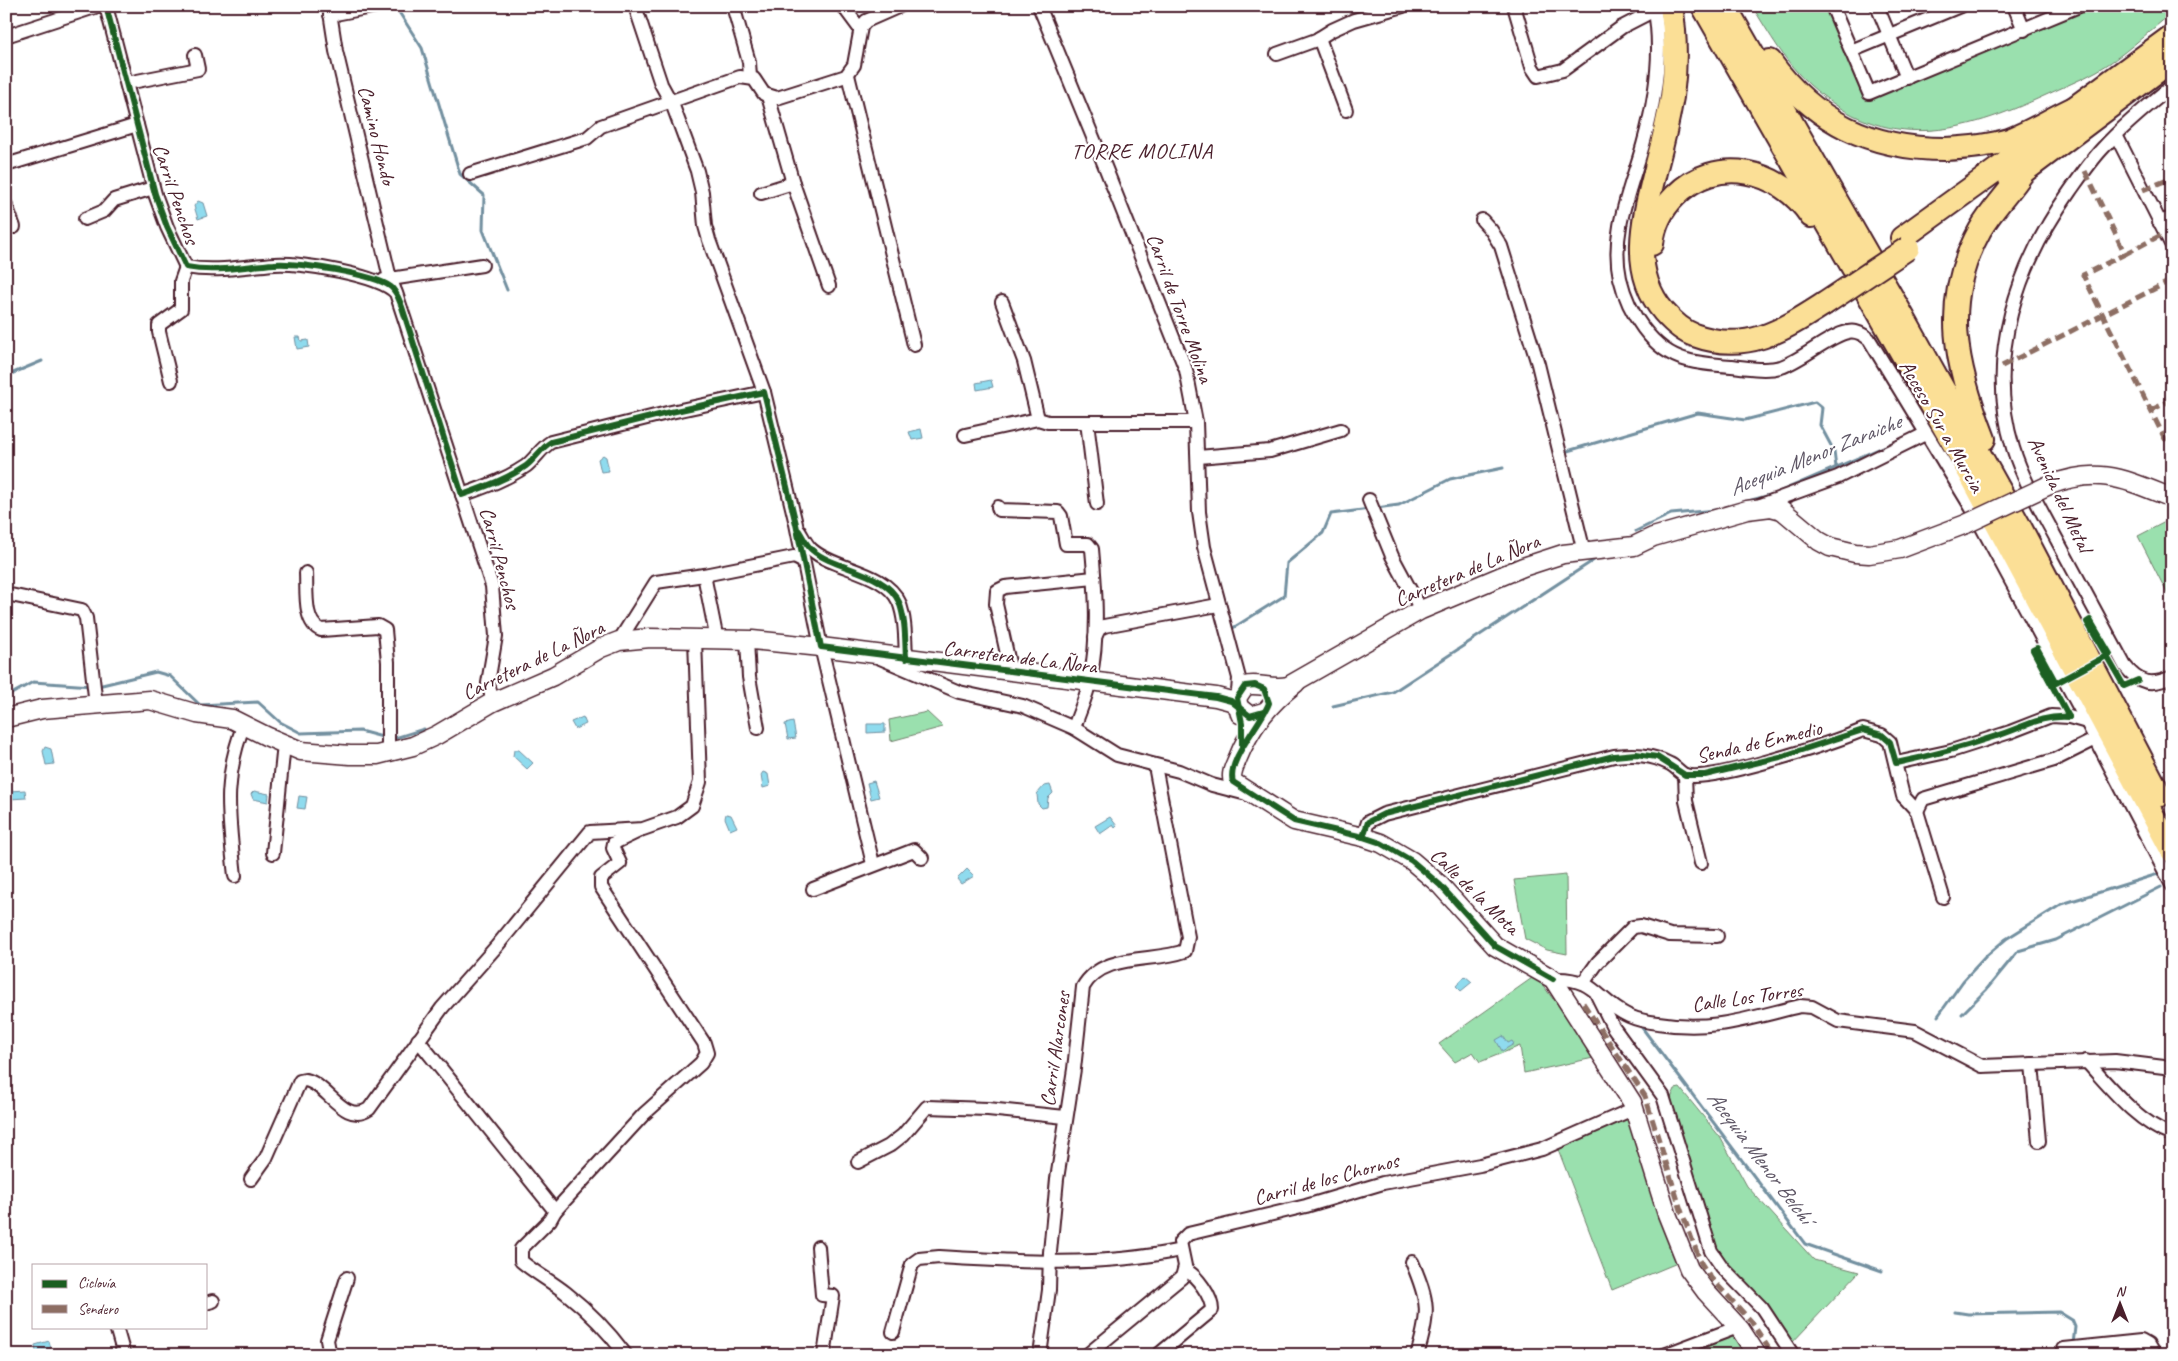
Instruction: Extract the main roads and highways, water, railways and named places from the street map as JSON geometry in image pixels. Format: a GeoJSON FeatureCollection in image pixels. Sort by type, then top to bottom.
{"type":"FeatureCollection","features":[{"type":"Feature","properties":{"kind":"highway","name":"Acceso Sur a Murcia"},"geometry":{"type":"LineString","coordinates":[[1703,6],[1955,446],[2172,851]]}},
{"type":"Feature","properties":{"kind":"highway","name":"Acceso Sur a Murcia"},"geometry":{"type":"LineString","coordinates":[[1726,6],[1907,324],[2019,526],[2172,818]]}},
{"type":"Feature","properties":{"kind":"highway"},"geometry":{"type":"LineString","coordinates":[[1726,6],[1748,25],[1783,79],[1807,104],[1839,125],[1885,143],[1924,149],[1990,144],[2009,140],[2074,108]]}},
{"type":"Feature","properties":{"kind":"highway"},"geometry":{"type":"LineString","coordinates":[[1660,7],[1675,61],[1672,95],[1642,237],[1643,265],[1654,298],[1678,325],[1690,334],[1720,342],[1744,341],[1769,336],[1905,243],[1988,191],[2023,172],[2168,44]]}},
{"type":"Feature","properties":{"kind":"highway"},"geometry":{"type":"LineString","coordinates":[[1905,243],[2031,145],[2074,108],[2168,44]]}},
{"type":"Feature","properties":{"kind":"highway"},"geometry":{"type":"LineString","coordinates":[[1822,299],[1763,326],[1740,331],[1718,331],[1706,328],[1684,318],[1666,297],[1654,264],[1654,231],[1664,209],[1690,183],[1724,171],[1743,171],[1765,177],[1790,192],[1808,212],[1820,231],[1836,241]]}},
{"type":"Feature","properties":{"kind":"highway"},"geometry":{"type":"LineString","coordinates":[[2019,526],[1999,468],[1987,446],[1966,393],[1958,357],[1955,325],[1961,278],[1975,241],[1989,217],[2012,190],[2023,172]]}},
{"type":"Feature","properties":{"kind":"main road","name":"Carretera de La Ñora"},"geometry":{"type":"LineString","coordinates":[[1296,683],[1421,610],[1539,561],[1563,554],[1634,546],[1654,537],[1747,510],[1771,508],[1782,510],[1830,547],[1855,553],[1870,554],[1900,549],[1966,524],[2068,478],[2099,474],[2138,484],[2172,498]]}},
{"type":"Feature","properties":{"kind":"main road","name":"Carretera de La Ñora"},"geometry":{"type":"LineString","coordinates":[[6,718],[95,693],[150,700],[181,710],[218,716],[244,724],[301,751],[350,755],[388,743],[413,746],[437,735],[493,702],[552,676],[601,648],[619,641],[650,638],[747,640],[821,647],[1238,701]]}},
{"type":"Feature","properties":{"kind":"main road"},"geometry":{"type":"LineString","coordinates":[[1242,748],[1242,723],[1238,701],[1245,686],[1257,685],[1276,688],[1296,683]]}},
{"type":"Feature","properties":{"kind":"main road"},"geometry":{"type":"LineString","coordinates":[[1238,701],[1250,716],[1265,710],[1296,683]]}},
{"type":"Feature","properties":{"kind":"main road"},"geometry":{"type":"LineString","coordinates":[[1242,748],[1265,710],[1269,698],[1257,685]]}},
{"type":"Feature","properties":{"kind":"main road","name":"Calle de la Mota"},"geometry":{"type":"LineString","coordinates":[[1242,748],[1232,772],[1233,782],[1294,821],[1363,837],[1381,844],[1412,861],[1446,890],[1495,946],[1553,979],[1635,1108],[1667,1214],[1686,1262],[1700,1285],[1738,1327],[1757,1355]]}},
{"type":"Feature","properties":{"kind":"water"},"geometry":{"type":"Polygon","coordinates":[[[198,201],[203,203],[207,216],[198,219],[194,206],[198,201]]]}},
{"type":"Feature","properties":{"kind":"water"},"geometry":{"type":"Polygon","coordinates":[[[295,337],[300,337],[301,341],[308,340],[309,347],[297,349],[295,337]]]}},
{"type":"Feature","properties":{"kind":"water"},"geometry":{"type":"Polygon","coordinates":[[[991,380],[993,387],[977,390],[976,383],[991,380]]]}},
{"type":"Feature","properties":{"kind":"water"},"geometry":{"type":"Polygon","coordinates":[[[921,429],[923,438],[912,440],[909,432],[921,429]]]}},
{"type":"Feature","properties":{"kind":"water"},"geometry":{"type":"Polygon","coordinates":[[[603,455],[606,457],[609,471],[601,472],[598,459],[603,455]]]}},
{"type":"Feature","properties":{"kind":"water"},"geometry":{"type":"Polygon","coordinates":[[[583,717],[586,724],[575,729],[571,722],[583,717]]]}},
{"type":"Feature","properties":{"kind":"water"},"geometry":{"type":"Polygon","coordinates":[[[793,722],[796,738],[788,739],[785,724],[793,722]]]}},
{"type":"Feature","properties":{"kind":"water"},"geometry":{"type":"Polygon","coordinates":[[[867,724],[885,724],[885,732],[867,733],[867,724]]]}},
{"type":"Feature","properties":{"kind":"water"},"geometry":{"type":"Polygon","coordinates":[[[45,747],[51,749],[54,764],[46,765],[43,751],[45,747]]]}},
{"type":"Feature","properties":{"kind":"water"},"geometry":{"type":"Polygon","coordinates":[[[514,750],[519,750],[533,763],[527,769],[513,756],[514,750]]]}},
{"type":"Feature","properties":{"kind":"water"},"geometry":{"type":"Polygon","coordinates":[[[763,772],[768,774],[770,786],[763,788],[761,775],[763,772]]]}},
{"type":"Feature","properties":{"kind":"water"},"geometry":{"type":"Polygon","coordinates":[[[874,781],[879,797],[871,799],[867,783],[874,781]]]}},
{"type":"Feature","properties":{"kind":"water"},"geometry":{"type":"Polygon","coordinates":[[[1050,785],[1053,793],[1048,798],[1047,807],[1042,808],[1038,804],[1037,794],[1044,786],[1050,785]]]}},
{"type":"Feature","properties":{"kind":"water"},"geometry":{"type":"Polygon","coordinates":[[[25,790],[26,798],[10,799],[9,791],[25,790]]]}},
{"type":"Feature","properties":{"kind":"water"},"geometry":{"type":"Polygon","coordinates":[[[254,791],[269,794],[268,802],[253,799],[251,794],[254,791]]]}},
{"type":"Feature","properties":{"kind":"water"},"geometry":{"type":"Polygon","coordinates":[[[299,796],[307,797],[305,809],[297,808],[299,796]]]}},
{"type":"Feature","properties":{"kind":"water"},"geometry":{"type":"Polygon","coordinates":[[[726,814],[731,815],[737,827],[730,830],[725,818],[726,814]]]}},
{"type":"Feature","properties":{"kind":"water"},"geometry":{"type":"Polygon","coordinates":[[[1110,817],[1117,826],[1115,828],[1113,825],[1100,834],[1095,826],[1110,817]]]}},
{"type":"Feature","properties":{"kind":"water"},"geometry":{"type":"Polygon","coordinates":[[[967,869],[974,876],[961,884],[957,879],[967,869]]]}},
{"type":"Feature","properties":{"kind":"water"},"geometry":{"type":"Polygon","coordinates":[[[1465,976],[1472,982],[1461,991],[1456,986],[1465,976]]]}},
{"type":"Feature","properties":{"kind":"water"},"geometry":{"type":"Polygon","coordinates":[[[1503,1036],[1508,1043],[1512,1041],[1514,1044],[1502,1051],[1496,1040],[1503,1036]]]}},
{"type":"Feature","properties":{"kind":"water"},"geometry":{"type":"Polygon","coordinates":[[[49,1341],[51,1348],[36,1352],[35,1345],[49,1341]]]}},
{"type":"Feature","properties":{"kind":"waterway"},"geometry":{"type":"LineString","coordinates":[[397,9],[422,48],[460,174],[484,195],[483,230],[507,290]]}},
{"type":"Feature","properties":{"kind":"waterway"},"geometry":{"type":"LineString","coordinates":[[6,376],[42,361]]}},
{"type":"Feature","properties":{"kind":"waterway"},"geometry":{"type":"LineString","coordinates":[[1564,452],[1698,413],[1745,420],[1815,402],[1822,408],[1820,425],[1834,451],[1836,467]]}},
{"type":"Feature","properties":{"kind":"waterway","name":"Acequia Menor Zaraiche"},"geometry":{"type":"LineString","coordinates":[[1779,492],[1900,440]]}},
{"type":"Feature","properties":{"kind":"waterway"},"geometry":{"type":"LineString","coordinates":[[1376,508],[1399,505],[1450,479],[1503,468]]}},
{"type":"Feature","properties":{"kind":"waterway","name":"Acequia Menor Zaraiche"},"geometry":{"type":"LineString","coordinates":[[1748,501],[1774,494]]}},
{"type":"Feature","properties":{"kind":"waterway"},"geometry":{"type":"LineString","coordinates":[[1233,628],[1284,596],[1287,563],[1323,533],[1331,514],[1370,509]]}},
{"type":"Feature","properties":{"kind":"waterway","name":"Acequia Menor Zaraiche"},"geometry":{"type":"LineString","coordinates":[[1636,531],[1671,514],[1716,510]]}},
{"type":"Feature","properties":{"kind":"waterway","name":"Acequia Menor Zaraiche"},"geometry":{"type":"LineString","coordinates":[[1333,706],[1393,692],[1594,560]]}},
{"type":"Feature","properties":{"kind":"waterway"},"geometry":{"type":"LineString","coordinates":[[98,686],[156,672],[170,676],[200,705],[258,702],[280,722],[301,733],[360,731],[386,738]]}},
{"type":"Feature","properties":{"kind":"waterway"},"geometry":{"type":"LineString","coordinates":[[6,697],[33,682],[92,686]]}},
{"type":"Feature","properties":{"kind":"waterway"},"geometry":{"type":"LineString","coordinates":[[392,739],[424,729]]}},
{"type":"Feature","properties":{"kind":"waterway"},"geometry":{"type":"LineString","coordinates":[[1938,1016],[1963,981],[1986,956],[2006,939],[2062,904],[2158,874]]}},
{"type":"Feature","properties":{"kind":"waterway"},"geometry":{"type":"LineString","coordinates":[[1962,1014],[1986,990],[2018,951],[2056,940],[2161,887]]}},
{"type":"Feature","properties":{"kind":"waterway","name":"Acequia Menor Belchí"},"geometry":{"type":"LineString","coordinates":[[1640,1025],[1805,1244],[1882,1271]]}},
{"type":"Feature","properties":{"kind":"waterway","name":"Acequia Menor Belchí"},"geometry":{"type":"LineString","coordinates":[[1955,1312],[1968,1314],[2059,1312],[2072,1320],[2075,1327],[2073,1344]]}},
{"type":"Feature","properties":{"kind":"district","name":"TORRE MOLINA"},"geometry":{"type":"Point","coordinates":[1142,151]}}]}
